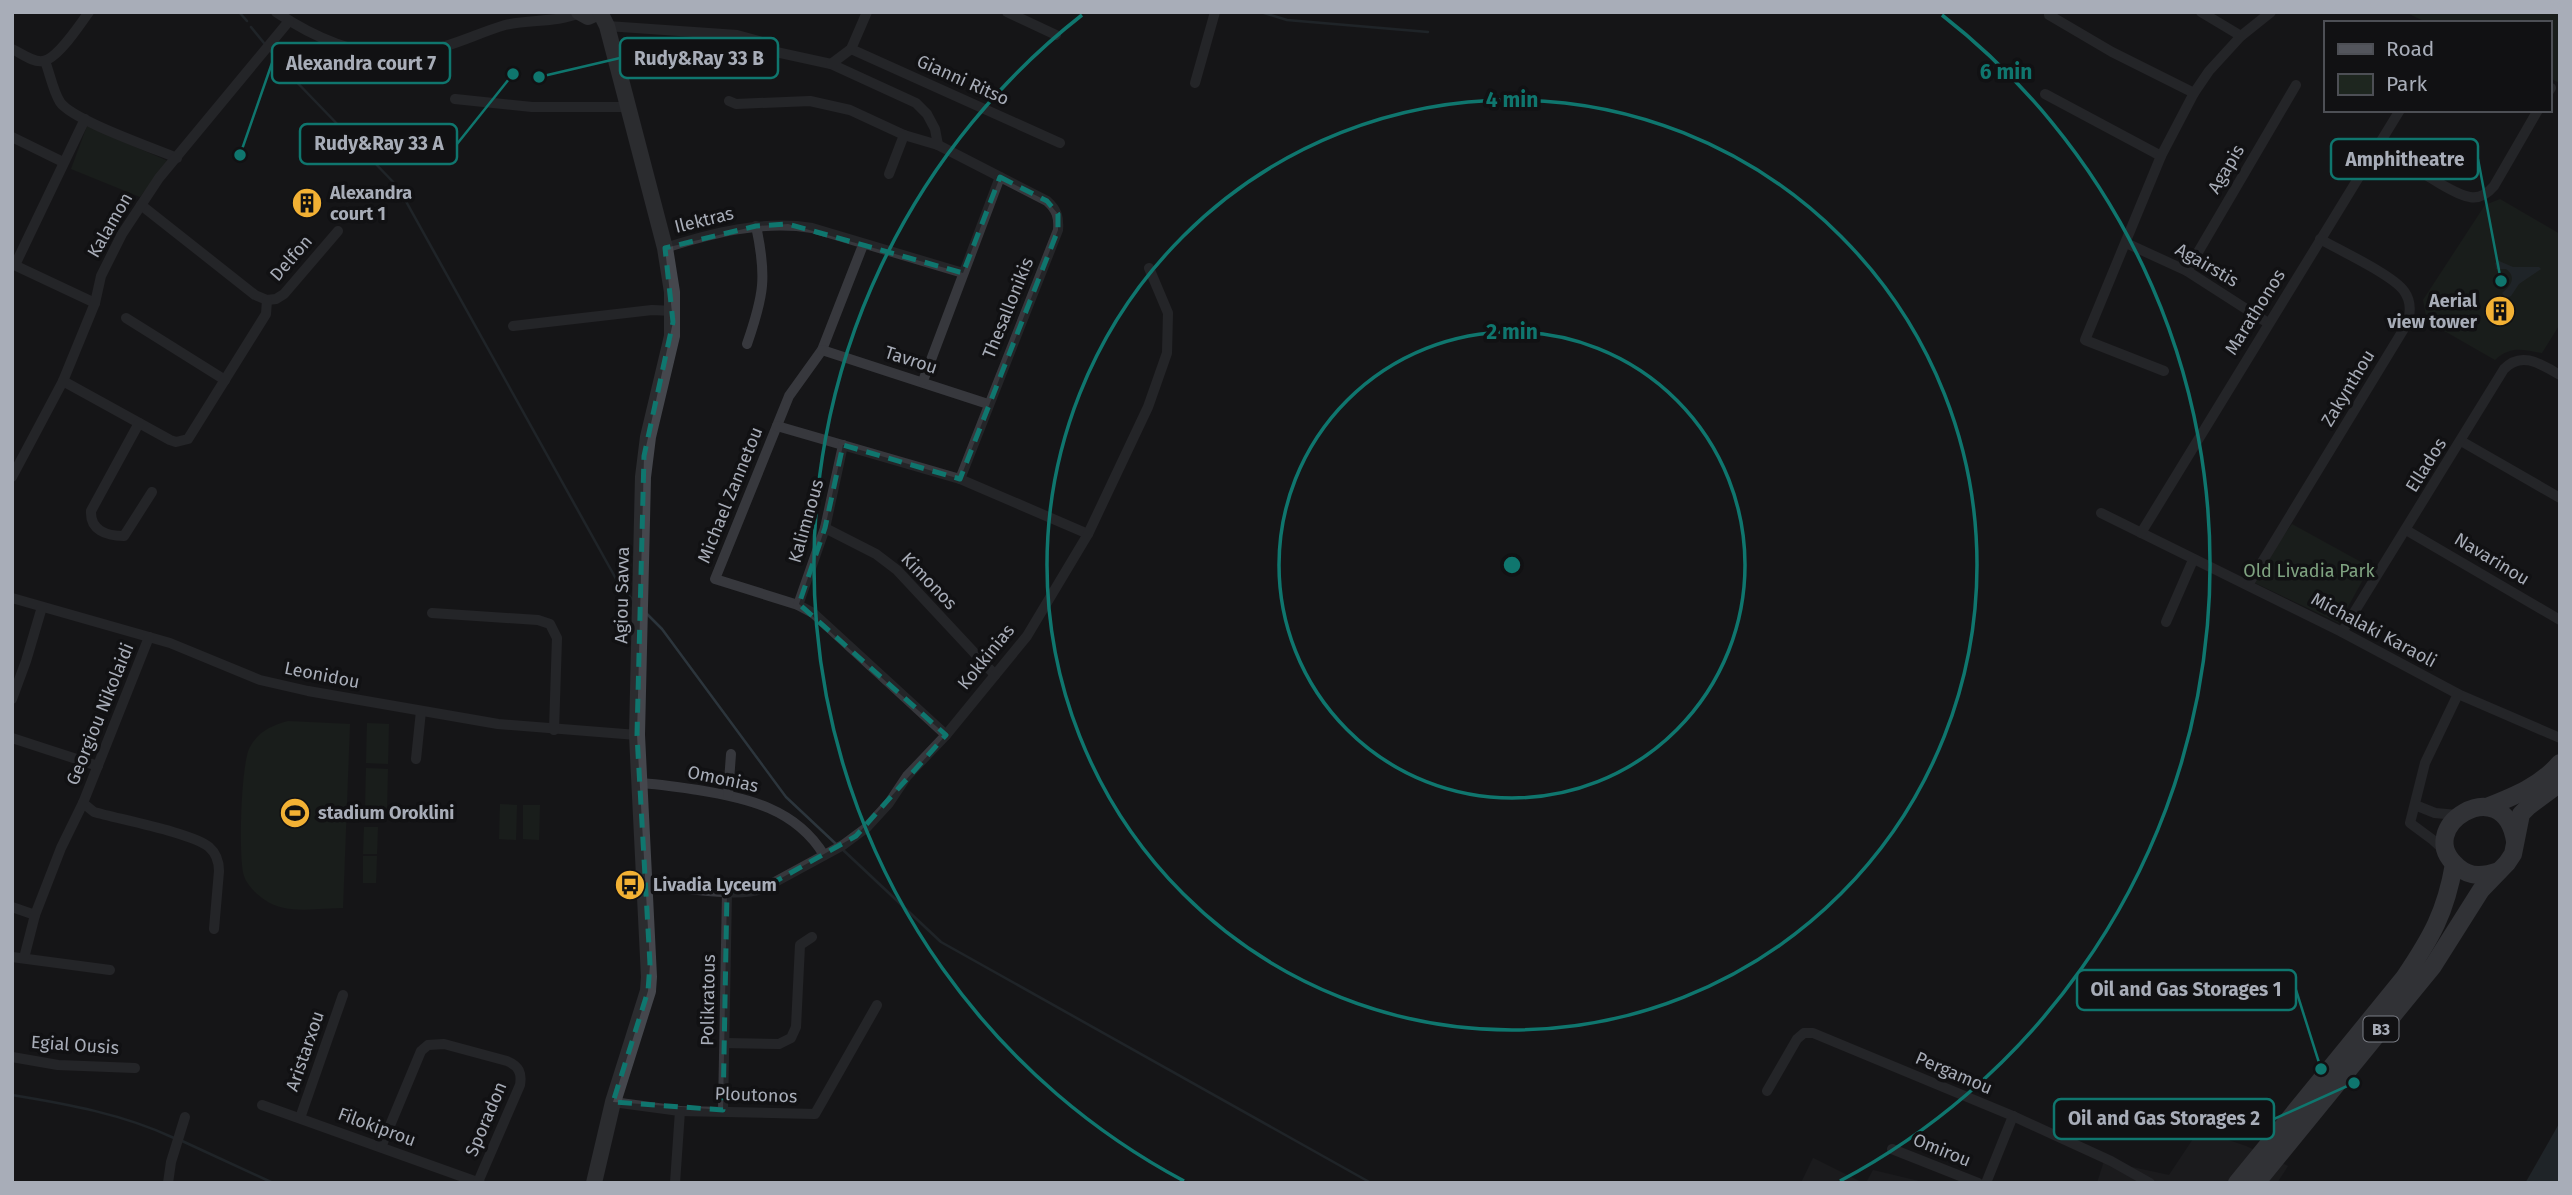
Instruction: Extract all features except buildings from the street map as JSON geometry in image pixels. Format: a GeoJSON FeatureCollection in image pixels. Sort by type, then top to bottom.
{"type":"FeatureCollection","features":[{"type":"Feature","properties":{"kind":"main road"},"geometry":{"type":"LineString","coordinates":[[2487,807],[2520,794],[2547,777],[2560,763]]}},
{"type":"Feature","properties":{"kind":"main road","name":"B3"},"geometry":{"type":"LineString","coordinates":[[2256,1183],[2433,966],[2481,890],[2513,854],[2521,814],[2560,783]]}},
{"type":"Feature","properties":{"kind":"main road"},"geometry":{"type":"LineString","coordinates":[[2457,815],[2476,807],[2498,811],[2507,819],[2515,842]]}},
{"type":"Feature","properties":{"kind":"main road","name":"B3"},"geometry":{"type":"LineString","coordinates":[[2237,1183],[2418,957],[2446,905],[2451,859],[2446,833],[2457,815]]}},
{"type":"Feature","properties":{"kind":"main road"},"geometry":{"type":"LineString","coordinates":[[2451,859],[2464,872],[2475,876],[2499,870]]}},
{"type":"Feature","properties":{"kind":"street"},"geometry":{"type":"LineString","coordinates":[[12,49],[39,62],[45,61],[60,50],[89,12]]}},
{"type":"Feature","properties":{"kind":"street"},"geometry":{"type":"LineString","coordinates":[[276,12],[289,21],[345,47],[365,53],[394,55],[425,52],[510,24],[556,20],[579,13],[588,17],[737,36],[758,41],[776,52],[831,64],[916,103],[927,114],[935,129],[938,145]]}},
{"type":"Feature","properties":{"kind":"street"},"geometry":{"type":"LineString","coordinates":[[831,64],[852,49],[867,12]]}},
{"type":"Feature","properties":{"kind":"street"},"geometry":{"type":"LineString","coordinates":[[1007,12],[1056,35]]}},
{"type":"Feature","properties":{"kind":"street"},"geometry":{"type":"LineString","coordinates":[[1195,83],[1215,12]]}},
{"type":"Feature","properties":{"kind":"street"},"geometry":{"type":"LineString","coordinates":[[2049,12],[2049,15],[2112,52],[2194,93]]}},
{"type":"Feature","properties":{"kind":"street"},"geometry":{"type":"LineString","coordinates":[[2201,12],[2241,36]]}},
{"type":"Feature","properties":{"kind":"street"},"geometry":{"type":"LineString","coordinates":[[2164,372],[2085,340],[2161,156],[2194,93],[2209,71],[2241,36],[2271,12]]}},
{"type":"Feature","properties":{"kind":"street","name":"Agiou Savva"},"geometry":{"type":"LineString","coordinates":[[594,1183],[613,1102],[648,991],[650,964],[637,735],[644,456],[672,337],[674,311],[665,248],[602,17]]}},
{"type":"Feature","properties":{"kind":"street","name":"Kalamon"},"geometry":{"type":"LineString","coordinates":[[12,477],[63,381],[95,303],[101,276],[111,254],[141,205],[289,21]]}},
{"type":"Feature","properties":{"kind":"street","name":"Gianni Ritso"},"geometry":{"type":"LineString","coordinates":[[852,49],[1060,143]]}},
{"type":"Feature","properties":{"kind":"street"},"geometry":{"type":"LineString","coordinates":[[45,61],[61,104],[85,119],[177,158]]}},
{"type":"Feature","properties":{"kind":"street","name":"Agapis"},"geometry":{"type":"LineString","coordinates":[[2187,271],[2296,85]]}},
{"type":"Feature","properties":{"kind":"street"},"geometry":{"type":"LineString","coordinates":[[2045,94],[2161,156]]}},
{"type":"Feature","properties":{"kind":"street"},"geometry":{"type":"LineString","coordinates":[[455,99],[532,107],[628,107]]}},
{"type":"Feature","properties":{"kind":"street"},"geometry":{"type":"LineString","coordinates":[[729,101],[736,104],[810,102],[850,110],[904,135],[938,145],[1000,177],[923,382]]}},
{"type":"Feature","properties":{"kind":"street","name":"Marathonos"},"geometry":{"type":"LineString","coordinates":[[2141,533],[2399,112]]}},
{"type":"Feature","properties":{"kind":"street"},"geometry":{"type":"LineString","coordinates":[[2379,145],[2458,193],[2475,198],[2487,193],[2494,186],[2537,112]]}},
{"type":"Feature","properties":{"kind":"street"},"geometry":{"type":"LineString","coordinates":[[85,119],[14,265],[95,303]]}},
{"type":"Feature","properties":{"kind":"street"},"geometry":{"type":"LineString","coordinates":[[890,174],[904,135]]}},
{"type":"Feature","properties":{"kind":"street"},"geometry":{"type":"LineString","coordinates":[[12,137],[63,162]]}},
{"type":"Feature","properties":{"kind":"street","name":"Thesallonikis"},"geometry":{"type":"LineString","coordinates":[[960,479],[1058,230],[1059,220],[1055,208],[1047,201],[1000,177]]}},
{"type":"Feature","properties":{"kind":"street"},"geometry":{"type":"LineString","coordinates":[[63,381],[170,440],[176,442],[188,439],[266,314],[267,300],[256,296],[141,205]]}},
{"type":"Feature","properties":{"kind":"street"},"geometry":{"type":"LineString","coordinates":[[756,226],[788,224],[812,228],[963,273]]}},
{"type":"Feature","properties":{"kind":"street","name":"Ilektras"},"geometry":{"type":"LineString","coordinates":[[665,248],[756,226],[763,261],[762,289],[760,307],[747,344]]}},
{"type":"Feature","properties":{"kind":"street","name":"Delfon"},"geometry":{"type":"LineString","coordinates":[[267,300],[276,299],[284,293],[338,231]]}},
{"type":"Feature","properties":{"kind":"street","name":"Zakynthou"},"geometry":{"type":"LineString","coordinates":[[2248,585],[2408,322],[2410,306],[2399,285],[2320,239]]}},
{"type":"Feature","properties":{"kind":"street","name":"Agairstis"},"geometry":{"type":"LineString","coordinates":[[2126,243],[2187,271],[2268,323]]}},
{"type":"Feature","properties":{"kind":"street","name":"Michael Zannetou"},"geometry":{"type":"LineString","coordinates":[[863,245],[822,350],[789,396],[715,579],[798,605],[820,618],[946,735]]}},
{"type":"Feature","properties":{"kind":"street","name":"Kokkinias"},"geometry":{"type":"LineString","coordinates":[[644,881],[727,891],[747,892],[762,889],[843,845],[866,828],[889,803],[907,776],[946,735],[1027,636],[1088,534],[1148,407],[1167,353],[1168,313],[1149,268]]}},
{"type":"Feature","properties":{"kind":"street"},"geometry":{"type":"LineString","coordinates":[[513,326],[652,310],[674,311]]}},
{"type":"Feature","properties":{"kind":"street"},"geometry":{"type":"LineString","coordinates":[[126,318],[225,380]]}},
{"type":"Feature","properties":{"kind":"street","name":"Tavrou"},"geometry":{"type":"LineString","coordinates":[[822,350],[988,404]]}},
{"type":"Feature","properties":{"kind":"street","name":"Ellados"},"geometry":{"type":"LineString","coordinates":[[2342,632],[2504,369],[2511,363],[2530,360],[2560,375]]}},
{"type":"Feature","properties":{"kind":"street"},"geometry":{"type":"LineString","coordinates":[[139,423],[91,511],[90,520],[97,530],[114,536],[124,536],[152,492]]}},
{"type":"Feature","properties":{"kind":"street"},"geometry":{"type":"LineString","coordinates":[[777,425],[960,479],[1088,534]]}},
{"type":"Feature","properties":{"kind":"street"},"geometry":{"type":"LineString","coordinates":[[2461,441],[2560,498]]}},
{"type":"Feature","properties":{"kind":"street","name":"Kalimnous"},"geometry":{"type":"LineString","coordinates":[[798,605],[825,528],[843,445]]}},
{"type":"Feature","properties":{"kind":"street","name":"Michalaki Karaoli"},"geometry":{"type":"LineString","coordinates":[[2101,513],[2342,632],[2458,694],[2559,740]]}},
{"type":"Feature","properties":{"kind":"street","name":"Kimonos"},"geometry":{"type":"LineString","coordinates":[[825,528],[876,554],[897,570],[995,675]]}},
{"type":"Feature","properties":{"kind":"street","name":"Navarinou"},"geometry":{"type":"LineString","coordinates":[[2406,530],[2560,620]]}},
{"type":"Feature","properties":{"kind":"street"},"geometry":{"type":"LineString","coordinates":[[2166,622],[2193,560]]}},
{"type":"Feature","properties":{"kind":"street","name":"Leonidou"},"geometry":{"type":"LineString","coordinates":[[12,598],[170,643],[260,680],[308,691],[487,723],[637,735]]}},
{"type":"Feature","properties":{"kind":"street"},"geometry":{"type":"LineString","coordinates":[[12,699],[42,607]]}},
{"type":"Feature","properties":{"kind":"street"},"geometry":{"type":"LineString","coordinates":[[432,613],[538,620],[550,624],[556,638],[554,730]]}},
{"type":"Feature","properties":{"kind":"street","name":"Georgiou Nikolaidi"},"geometry":{"type":"LineString","coordinates":[[24,958],[35,915],[61,848],[83,803],[149,637]]}},
{"type":"Feature","properties":{"kind":"street"},"geometry":{"type":"LineString","coordinates":[[2451,859],[2433,840],[2410,823],[2425,763],[2458,694]]}},
{"type":"Feature","properties":{"kind":"street"},"geometry":{"type":"LineString","coordinates":[[416,759],[421,711]]}},
{"type":"Feature","properties":{"kind":"street"},"geometry":{"type":"LineString","coordinates":[[12,738],[98,766]]}},
{"type":"Feature","properties":{"kind":"street"},"geometry":{"type":"LineString","coordinates":[[728,795],[731,754]]}},
{"type":"Feature","properties":{"kind":"street","name":"Omonias"},"geometry":{"type":"LineString","coordinates":[[638,783],[728,795],[774,809],[792,820],[827,854]]}},
{"type":"Feature","properties":{"kind":"street","name":"Georgiou Nikolaidi"},"geometry":{"type":"LineString","coordinates":[[83,803],[94,812],[184,836],[212,849],[219,862],[214,929]]}},
{"type":"Feature","properties":{"kind":"street"},"geometry":{"type":"LineString","coordinates":[[2415,805],[2435,813],[2457,815]]}},
{"type":"Feature","properties":{"kind":"street","name":"Polikratous"},"geometry":{"type":"LineString","coordinates":[[723,1110],[727,891]]}},
{"type":"Feature","properties":{"kind":"street"},"geometry":{"type":"LineString","coordinates":[[12,907],[35,915]]}},
{"type":"Feature","properties":{"kind":"street"},"geometry":{"type":"LineString","coordinates":[[725,1043],[779,1044],[792,1038],[796,1027],[800,945],[812,937]]}},
{"type":"Feature","properties":{"kind":"street"},"geometry":{"type":"LineString","coordinates":[[12,957],[110,970]]}},
{"type":"Feature","properties":{"kind":"street","name":"Aristarxou"},"geometry":{"type":"LineString","coordinates":[[300,1118],[343,995]]}},
{"type":"Feature","properties":{"kind":"street","name":"Ploutonos"},"geometry":{"type":"LineString","coordinates":[[613,1102],[680,1111],[815,1114],[877,1005]]}},
{"type":"Feature","properties":{"kind":"street","name":"Pergamou"},"geometry":{"type":"LineString","coordinates":[[1767,1091],[1797,1039],[1804,1033],[1811,1033],[2013,1116],[2111,1161],[2150,1183]]}},
{"type":"Feature","properties":{"kind":"street","name":"Sporadon"},"geometry":{"type":"LineString","coordinates":[[381,1147],[421,1051],[428,1045],[444,1044],[507,1061],[515,1064],[520,1072],[520,1085],[479,1182]]}},
{"type":"Feature","properties":{"kind":"street","name":"Egial Ousis"},"geometry":{"type":"LineString","coordinates":[[12,1057],[58,1065],[135,1068]]}},
{"type":"Feature","properties":{"kind":"street","name":"Filokiprou"},"geometry":{"type":"LineString","coordinates":[[262,1105],[479,1182]]}},
{"type":"Feature","properties":{"kind":"street"},"geometry":{"type":"LineString","coordinates":[[674,1183],[680,1111]]}},
{"type":"Feature","properties":{"kind":"street","name":"Omirou"},"geometry":{"type":"LineString","coordinates":[[1986,1183],[2013,1116]]}},
{"type":"Feature","properties":{"kind":"street"},"geometry":{"type":"LineString","coordinates":[[168,1180],[185,1118]]}},
{"type":"Feature","properties":{"kind":"street","name":"Omirou"},"geometry":{"type":"LineString","coordinates":[[1892,1149],[1978,1183]]}},
{"type":"Feature","properties":{"kind":"highlighted area"},"geometry":{"type":"Polygon","coordinates":[[[1000,177],[1047,201],[1058,214],[1058,230],[960,479],[843,445],[825,528],[799,604],[946,735],[856,836],[762,889],[727,891],[723,1110],[613,1102],[648,991],[650,964],[637,735],[644,456],[673,322],[665,248],[756,226],[788,224],[963,273],[1000,177]]]}},
{"type":"Feature","properties":{"kind":"shaded area"},"geometry":{"type":"Polygon","coordinates":[[[2499,261],[2513,267],[2541,269],[2519,284],[2511,296],[2506,298],[2502,293],[2512,278],[2506,269],[2496,269],[2495,263],[2499,261]]]}},
{"type":"Feature","properties":{"kind":"shaded area"},"geometry":{"type":"Polygon","coordinates":[[[2560,1122],[2560,1183],[2525,1183],[2527,1180],[2560,1122]]]}},
{"type":"Feature","properties":{"kind":"shaded area"},"geometry":{"type":"Polygon","coordinates":[[[2199,1130],[2246,1146],[2288,1166],[2277,1183],[2097,1183],[2104,1161],[2169,1175],[2199,1130]]]}},
{"type":"Feature","properties":{"kind":"shaded area"},"geometry":{"type":"Polygon","coordinates":[[[1813,1158],[1863,1183],[1801,1183],[1813,1158]]]}},
{"type":"Feature","properties":{"kind":"shaded area"},"geometry":{"type":"Polygon","coordinates":[[[1873,1170],[1927,1183],[1866,1183],[1873,1170]]]}},
{"type":"Feature","properties":{"kind":"green space"},"geometry":{"type":"Polygon","coordinates":[[[2405,12],[2560,12],[2560,83],[2551,79],[2551,21],[2424,21],[2405,12]]]}},
{"type":"Feature","properties":{"kind":"green space"},"geometry":{"type":"Polygon","coordinates":[[[87,126],[168,161],[140,197],[71,169],[87,126]]]}},
{"type":"Feature","properties":{"kind":"green space"},"geometry":{"type":"Polygon","coordinates":[[[2500,199],[2560,234],[2560,324],[2542,353],[2512,350],[2495,360],[2427,321],[2423,300],[2485,205],[2500,199]]]}},
{"type":"Feature","properties":{"kind":"green space","name":"Old Livadia Park"},"geometry":{"type":"Polygon","coordinates":[[[2292,524],[2370,567],[2339,623],[2251,581],[2292,524]]]}},
{"type":"Feature","properties":{"kind":"green space","name":"stadium Oroklini"},"geometry":{"type":"Polygon","coordinates":[[[288,721],[350,724],[343,908],[303,910],[273,905],[255,892],[244,876],[241,811],[247,756],[250,747],[261,733],[288,721]]]}},
{"type":"Feature","properties":{"kind":"green space"},"geometry":{"type":"Polygon","coordinates":[[[367,723],[389,724],[388,764],[366,763],[367,723]]]}},
{"type":"Feature","properties":{"kind":"green space"},"geometry":{"type":"Polygon","coordinates":[[[366,768],[388,769],[387,809],[365,809],[366,768]]]}},
{"type":"Feature","properties":{"kind":"green space"},"geometry":{"type":"Polygon","coordinates":[[[500,804],[517,805],[516,840],[499,839],[500,804]]]}},
{"type":"Feature","properties":{"kind":"green space"},"geometry":{"type":"Polygon","coordinates":[[[523,805],[540,805],[539,840],[523,839],[523,805]]]}},
{"type":"Feature","properties":{"kind":"green space"},"geometry":{"type":"Polygon","coordinates":[[[364,827],[378,827],[377,854],[363,854],[364,827]]]}},
{"type":"Feature","properties":{"kind":"green space"},"geometry":{"type":"Polygon","coordinates":[[[363,856],[377,856],[376,883],[363,883],[363,856]]]}},
{"type":"Feature","properties":{"kind":"waterway"},"geometry":{"type":"LineString","coordinates":[[239,12],[247,21]]}},
{"type":"Feature","properties":{"kind":"waterway"},"geometry":{"type":"LineString","coordinates":[[1261,12],[1287,20],[1428,32]]}},
{"type":"Feature","properties":{"kind":"waterway"},"geometry":{"type":"LineString","coordinates":[[251,27],[264,43]]}},
{"type":"Feature","properties":{"kind":"waterway"},"geometry":{"type":"LineString","coordinates":[[269,49],[288,73],[398,187],[620,586],[633,600]]}},
{"type":"Feature","properties":{"kind":"waterway"},"geometry":{"type":"LineString","coordinates":[[645,612],[662,629],[786,797],[836,844]]}},
{"type":"Feature","properties":{"kind":"waterway"},"geometry":{"type":"LineString","coordinates":[[841,848],[941,942],[1371,1183]]}},
{"type":"Feature","properties":{"kind":"waterway"},"geometry":{"type":"LineString","coordinates":[[12,1095],[115,1116],[174,1138]]}},
{"type":"Feature","properties":{"kind":"waterway"},"geometry":{"type":"LineString","coordinates":[[180,1140],[273,1183]]}},
{"type":"Feature","properties":{"kind":"place","name":"Rudy&Ray 33 A"},"geometry":{"type":"Point","coordinates":[513,74]}},
{"type":"Feature","properties":{"kind":"place","name":"Rudy&Ray 33 B"},"geometry":{"type":"Point","coordinates":[539,77]}},
{"type":"Feature","properties":{"kind":"place","name":"Alexandra court 7"},"geometry":{"type":"Point","coordinates":[240,155]}},
{"type":"Feature","properties":{"kind":"place","name":"Alexandra court 1"},"geometry":{"type":"Point","coordinates":[307,203]}},
{"type":"Feature","properties":{"kind":"place","name":"Amphitheatre"},"geometry":{"type":"Point","coordinates":[2501,281]}},
{"type":"Feature","properties":{"kind":"place","name":"Aerial view tower"},"geometry":{"type":"Point","coordinates":[2500,311]}},
{"type":"Feature","properties":{"kind":"place","name":"stadium Oroklini"},"geometry":{"type":"Point","coordinates":[295,813]}},
{"type":"Feature","properties":{"kind":"place","name":"Livadia Lyceum"},"geometry":{"type":"Point","coordinates":[630,885]}},
{"type":"Feature","properties":{"kind":"place","name":"Oil and Gas Storages 1"},"geometry":{"type":"Point","coordinates":[2321,1069]}},
{"type":"Feature","properties":{"kind":"place","name":"Oil and Gas Storages 2"},"geometry":{"type":"Point","coordinates":[2354,1083]}}]}
